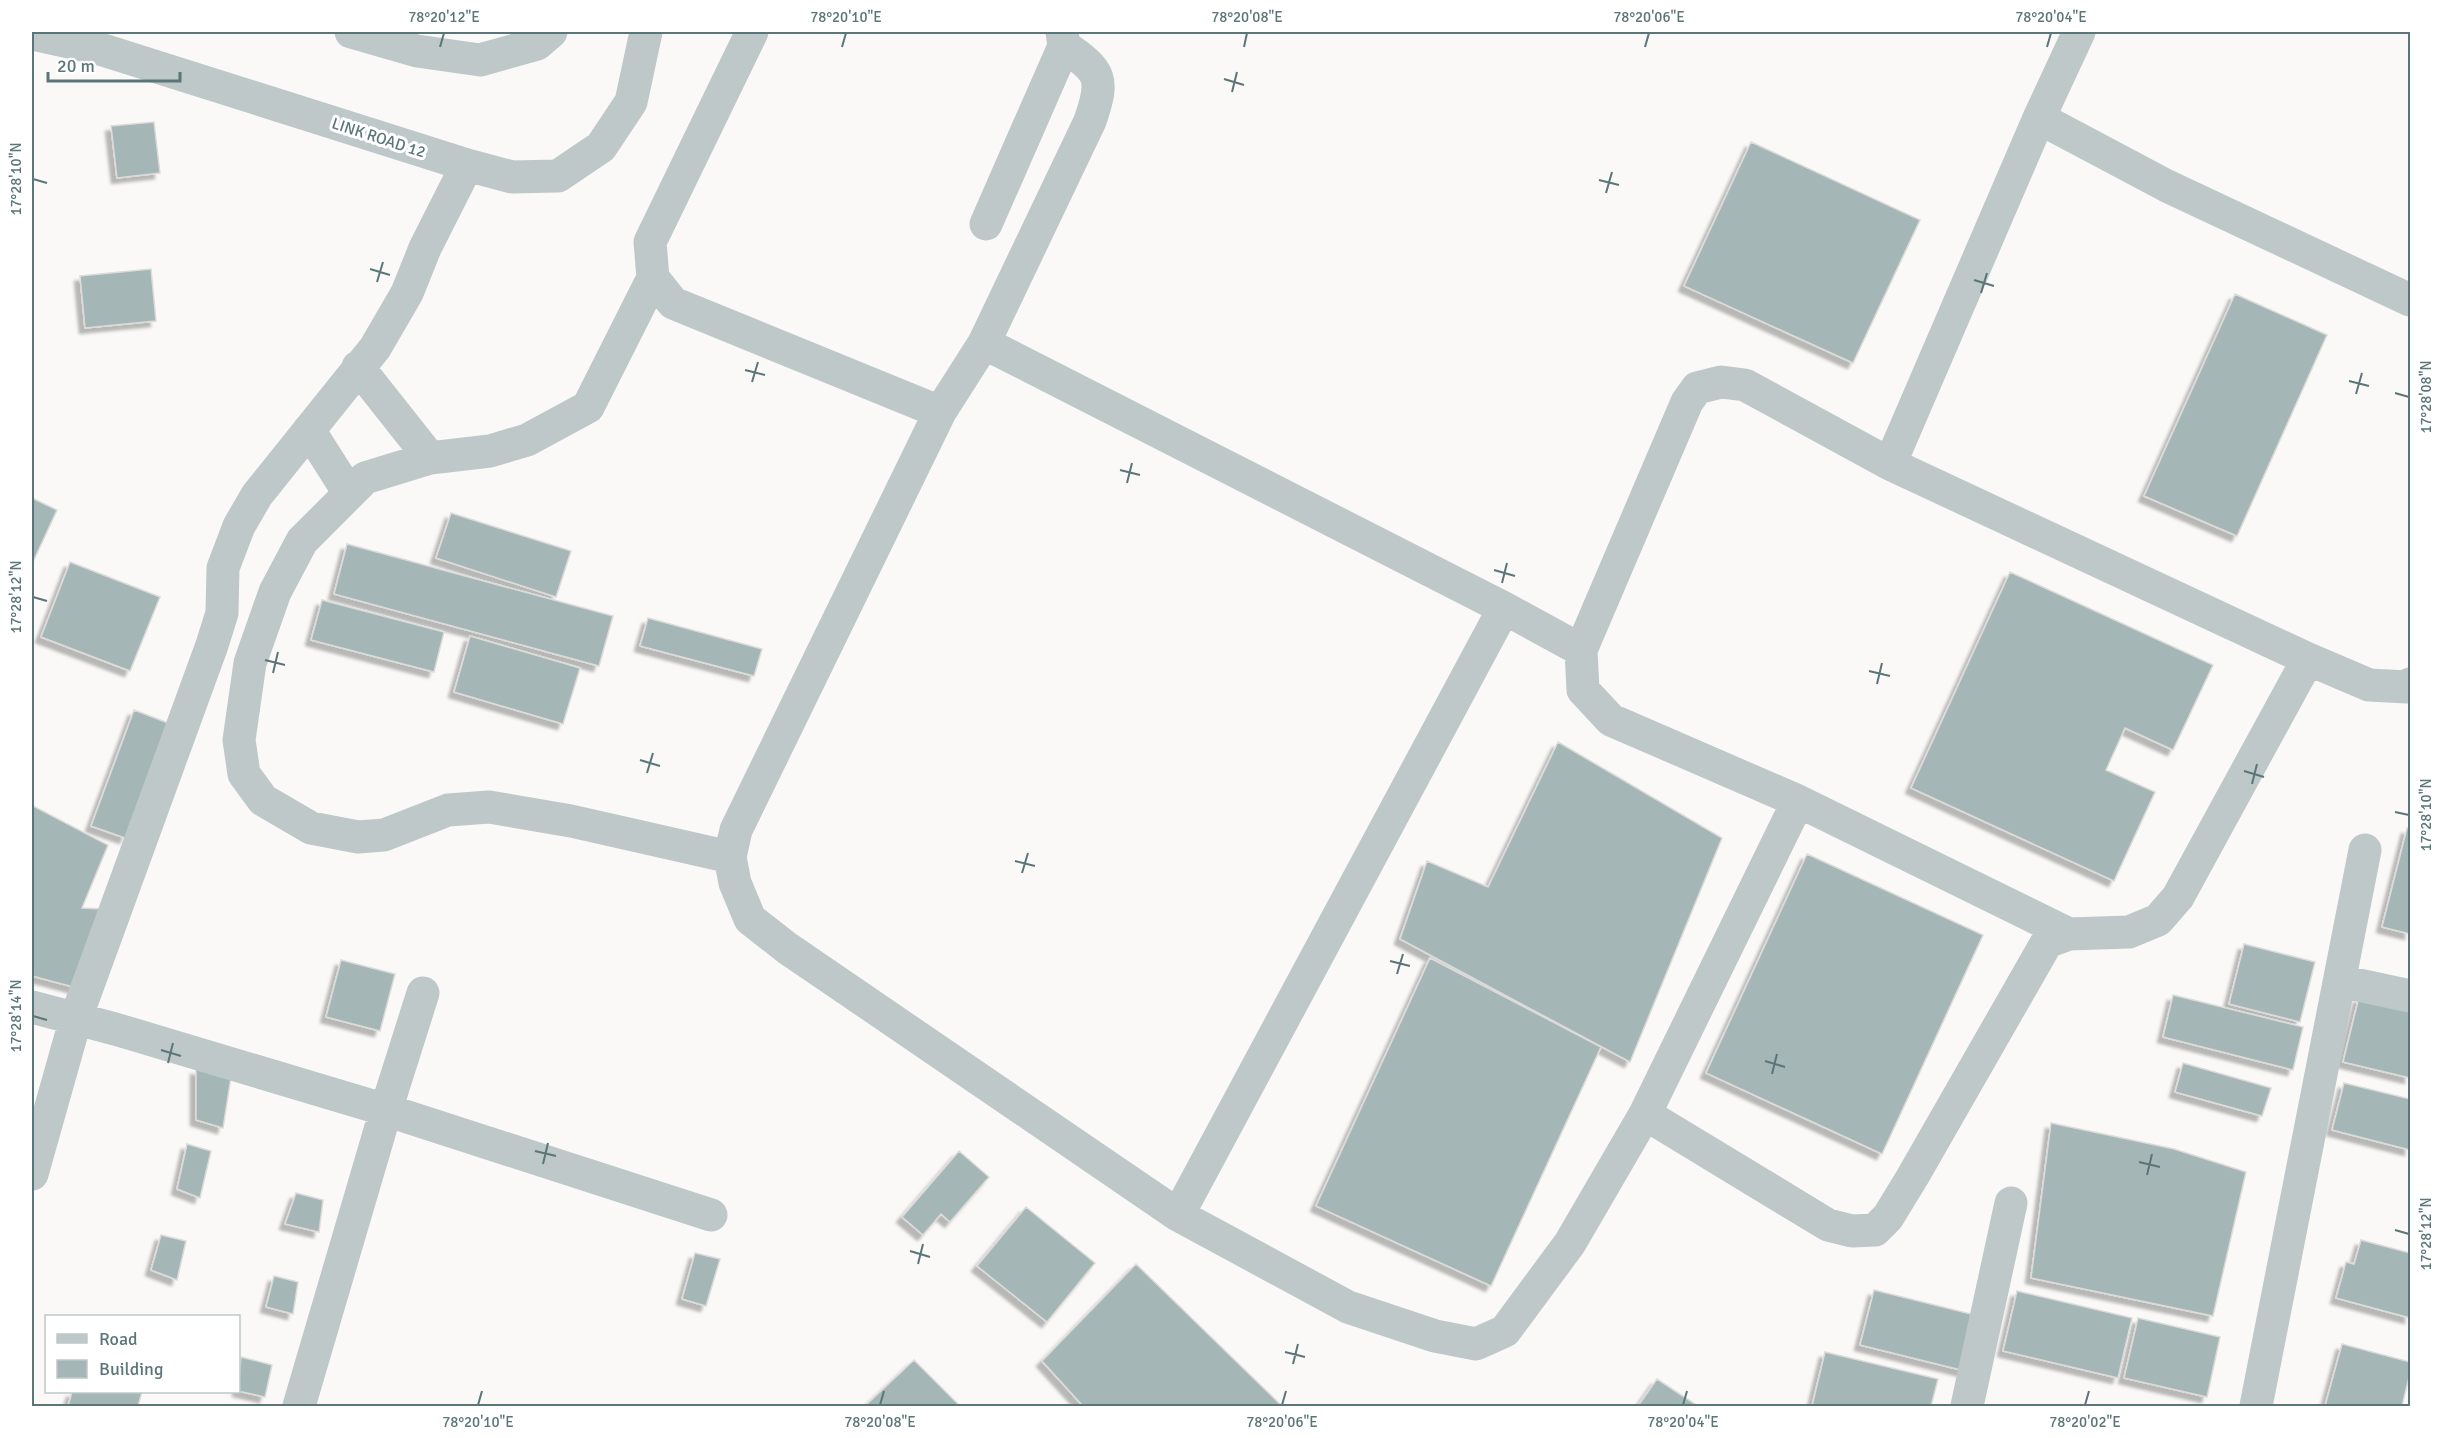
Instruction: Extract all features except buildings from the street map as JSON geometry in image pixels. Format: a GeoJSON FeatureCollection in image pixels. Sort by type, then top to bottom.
{"type":"FeatureCollection","features":[{"type":"Feature","properties":{"kind":"street"},"geometry":{"type":"LineString","coordinates":[[351,32],[417,51],[480,60],[537,44],[551,32]]}},
{"type":"Feature","properties":{"kind":"street","name":"LINK ROAD 12"},"geometry":{"type":"LineString","coordinates":[[32,33],[100,49],[467,165],[512,177],[558,176],[601,147],[631,102],[646,32]]}},
{"type":"Feature","properties":{"kind":"street"},"geometry":{"type":"LineString","coordinates":[[730,857],[571,822],[489,807],[448,810],[384,835],[358,837],[311,828],[263,800],[244,774],[239,740],[250,663],[275,592],[302,541],[349,493],[365,478],[430,458],[490,451],[527,440],[588,407],[653,278],[650,242],[753,32]]}},
{"type":"Feature","properties":{"kind":"street"},"geometry":{"type":"LineString","coordinates":[[1890,464],[2039,118],[2079,32]]}},
{"type":"Feature","properties":{"kind":"street"},"geometry":{"type":"LineString","coordinates":[[986,224],[1063,39],[1090,63],[1098,80],[1098,98],[1090,121],[984,343],[940,412],[736,830],[730,857],[735,883],[750,919],[787,948],[1178,1215],[1348,1307],[1435,1336],[1476,1344],[1505,1331],[1570,1243],[1645,1114],[1798,801]]}},
{"type":"Feature","properties":{"kind":"street"},"geometry":{"type":"LineString","coordinates":[[2039,118],[2167,186],[2410,300]]}},
{"type":"Feature","properties":{"kind":"street"},"geometry":{"type":"LineString","coordinates":[[32,1174],[76,1018],[212,645],[222,613],[223,568],[238,526],[257,495],[375,348],[407,293],[425,248],[467,165]]}},
{"type":"Feature","properties":{"kind":"street"},"geometry":{"type":"LineString","coordinates":[[653,278],[673,303],[940,412]]}},
{"type":"Feature","properties":{"kind":"street"},"geometry":{"type":"LineString","coordinates":[[984,343],[1504,608],[1581,651]]}},
{"type":"Feature","properties":{"kind":"street"},"geometry":{"type":"LineString","coordinates":[[358,368],[430,458]]}},
{"type":"Feature","properties":{"kind":"street"},"geometry":{"type":"LineString","coordinates":[[2069,934],[1798,801],[1611,720],[1583,690],[1581,651],[1687,402],[1696,388],[1721,382],[1745,385],[1890,464],[2308,659],[2369,685],[2407,687],[2410,684]]}},
{"type":"Feature","properties":{"kind":"street"},"geometry":{"type":"LineString","coordinates":[[309,430],[349,493]]}},
{"type":"Feature","properties":{"kind":"street"},"geometry":{"type":"LineString","coordinates":[[1178,1215],[1504,608]]}},
{"type":"Feature","properties":{"kind":"street"},"geometry":{"type":"LineString","coordinates":[[1645,1114],[1828,1224],[1852,1231],[1875,1230],[1888,1217],[1913,1176],[2047,942],[2069,934],[2130,932],[2158,920],[2178,897],[2308,659]]}},
{"type":"Feature","properties":{"kind":"street"},"geometry":{"type":"LineString","coordinates":[[2256,1407],[2365,850]]}},
{"type":"Feature","properties":{"kind":"street"},"geometry":{"type":"LineString","coordinates":[[2340,981],[2410,996]]}},
{"type":"Feature","properties":{"kind":"street"},"geometry":{"type":"LineString","coordinates":[[299,1407],[386,1110],[423,993]]}},
{"type":"Feature","properties":{"kind":"street"},"geometry":{"type":"LineString","coordinates":[[32,1007],[386,1110],[711,1215]]}},
{"type":"Feature","properties":{"kind":"street"},"geometry":{"type":"LineString","coordinates":[[1967,1407],[2011,1203]]}}]}
